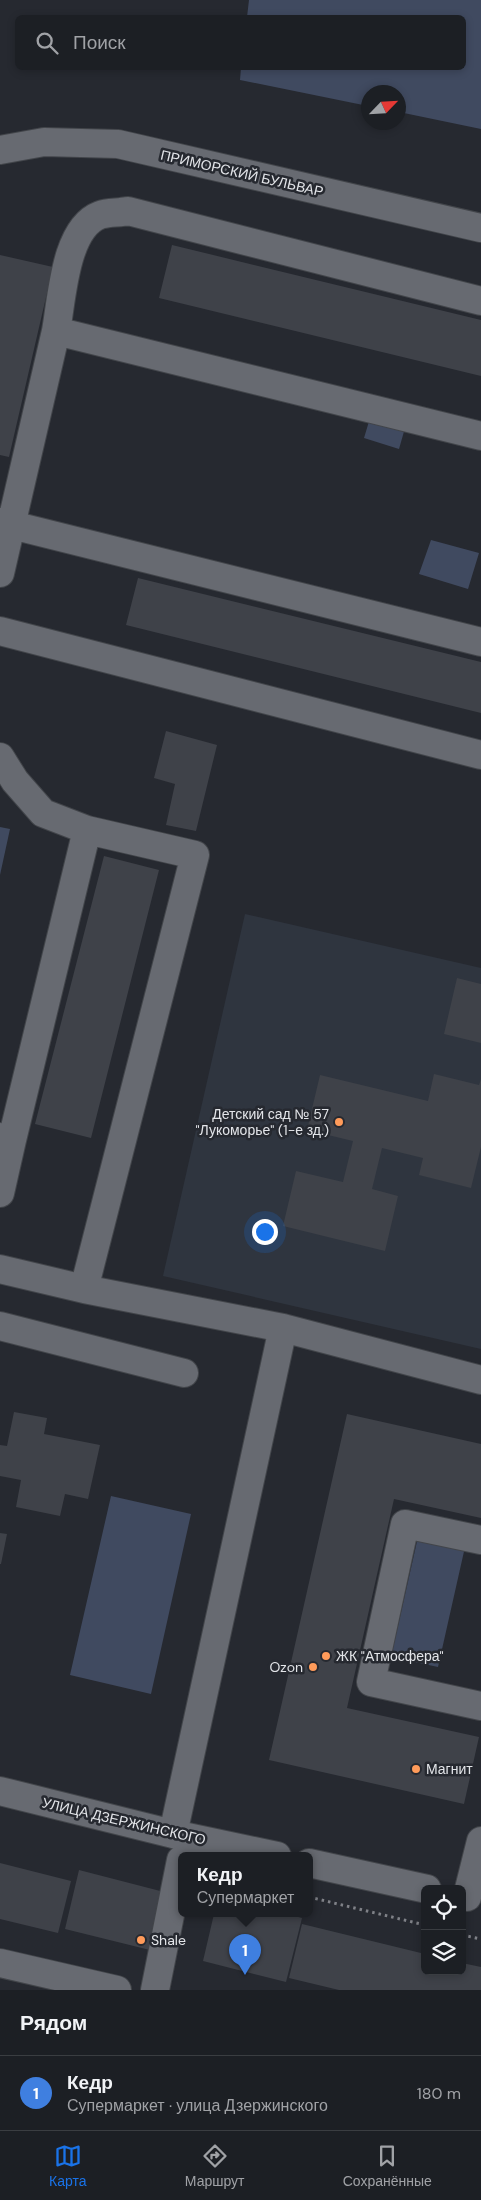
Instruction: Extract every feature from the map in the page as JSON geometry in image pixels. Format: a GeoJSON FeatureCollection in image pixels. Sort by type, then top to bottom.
{"type":"FeatureCollection","features":[{"type":"Feature","properties":{"kind":"street","name":"ПРИМОРСКИЙ БУЛЬВАР"},"geometry":{"type":"LineString","coordinates":[[0,150],[44,142],[118,144],[481,228]]}},
{"type":"Feature","properties":{"kind":"street"},"geometry":{"type":"LineString","coordinates":[[0,573],[6,523],[56,331],[69,259],[80,230],[100,215],[128,212],[481,301]]}},
{"type":"Feature","properties":{"kind":"street"},"geometry":{"type":"LineString","coordinates":[[56,331],[481,436]]}},
{"type":"Feature","properties":{"kind":"street"},"geometry":{"type":"LineString","coordinates":[[6,523],[481,642]]}},
{"type":"Feature","properties":{"kind":"street"},"geometry":{"type":"LineString","coordinates":[[0,631],[481,755]]}},
{"type":"Feature","properties":{"kind":"street"},"geometry":{"type":"LineString","coordinates":[[0,757],[15,781],[43,813],[87,830],[196,855],[84,1289]]}},
{"type":"Feature","properties":{"kind":"street"},"geometry":{"type":"LineString","coordinates":[[0,1193],[6,1138],[87,830]]}},
{"type":"Feature","properties":{"kind":"street"},"geometry":{"type":"LineString","coordinates":[[0,1269],[84,1289],[283,1328],[481,1380]]}},
{"type":"Feature","properties":{"kind":"street"},"geometry":{"type":"LineString","coordinates":[[0,1326],[184,1373]]}},
{"type":"Feature","properties":{"kind":"street"},"geometry":{"type":"LineString","coordinates":[[180,1847],[283,1328]]}},
{"type":"Feature","properties":{"kind":"street"},"geometry":{"type":"LineString","coordinates":[[481,1540],[406,1524],[371,1682],[481,1706]]}},
{"type":"Feature","properties":{"kind":"street","name":"УЛИЦА ДЗЕРЖИНСКОГО"},"geometry":{"type":"LineString","coordinates":[[0,1791],[180,1847],[234,1852]]}},
{"type":"Feature","properties":{"kind":"street"},"geometry":{"type":"LineString","coordinates":[[470,1898],[481,1841]]}},
{"type":"Feature","properties":{"kind":"street"},"geometry":{"type":"LineString","coordinates":[[155,1990],[178,1858]]}},
{"type":"Feature","properties":{"kind":"street"},"geometry":{"type":"LineString","coordinates":[[313,1864],[421,1888]]}},
{"type":"Feature","properties":{"kind":"street"},"geometry":{"type":"LineString","coordinates":[[0,1963],[117,1990]]}},
{"type":"Feature","properties":{"kind":"path"},"geometry":{"type":"LineString","coordinates":[[313,1898],[421,1924]]}},
{"type":"Feature","properties":{"kind":"path"},"geometry":{"type":"LineString","coordinates":[[466,1936],[481,1939]]}},
{"type":"Feature","properties":{"kind":"shaded area"},"geometry":{"type":"Polygon","coordinates":[[[249,0],[481,0],[481,129],[406,113],[406,85],[361,85],[361,105],[240,80],[241,70],[466,70],[466,15],[247,15],[249,0]]]}},
{"type":"Feature","properties":{"kind":"shaded area"},"geometry":{"type":"Polygon","coordinates":[[[370,418],[405,428],[399,449],[364,438],[370,418]]]}},
{"type":"Feature","properties":{"kind":"shaded area"},"geometry":{"type":"Polygon","coordinates":[[[431,540],[479,553],[468,589],[419,574],[431,540]]]}},
{"type":"Feature","properties":{"kind":"shaded area"},"geometry":{"type":"Polygon","coordinates":[[[0,827],[10,829],[0,875],[0,827]]]}},
{"type":"Feature","properties":{"kind":"shaded area","name":"Детский сад № 57 \"Лукоморье\" (1-е зд.)"},"geometry":{"type":"Polygon","coordinates":[[[245,914],[481,968],[481,1349],[163,1276],[245,914]]]}},
{"type":"Feature","properties":{"kind":"shaded area"},"geometry":{"type":"Polygon","coordinates":[[[111,1496],[191,1514],[151,1694],[70,1675],[111,1496]]]}},
{"type":"Feature","properties":{"kind":"shaded area"},"geometry":{"type":"Polygon","coordinates":[[[418,1537],[465,1547],[438,1667],[391,1657],[418,1537]]]}},
{"type":"Feature","properties":{"kind":"building"},"geometry":{"type":"Polygon","coordinates":[[[172,245],[481,320],[481,376],[159,298],[172,245]]]}},
{"type":"Feature","properties":{"kind":"building"},"geometry":{"type":"Polygon","coordinates":[[[0,255],[53,267],[9,457],[0,455],[0,255]]]}},
{"type":"Feature","properties":{"kind":"building"},"geometry":{"type":"Polygon","coordinates":[[[138,578],[481,662],[481,713],[126,625],[138,578]]]}},
{"type":"Feature","properties":{"kind":"building"},"geometry":{"type":"Polygon","coordinates":[[[166,731],[217,745],[196,831],[166,825],[175,784],[154,778],[166,731]]]}},
{"type":"Feature","properties":{"kind":"building"},"geometry":{"type":"Polygon","coordinates":[[[104,856],[159,870],[91,1138],[35,1124],[104,856]]]}},
{"type":"Feature","properties":{"kind":"building"},"geometry":{"type":"Polygon","coordinates":[[[457,978],[481,984],[481,1043],[444,1034],[457,978]]]}},
{"type":"Feature","properties":{"kind":"building"},"geometry":{"type":"Polygon","coordinates":[[[434,1074],[479,1085],[481,1079],[481,1147],[471,1188],[419,1175],[423,1158],[382,1148],[372,1189],[398,1196],[385,1251],[283,1226],[296,1171],[343,1182],[353,1141],[307,1130],[320,1075],[428,1101],[434,1074]]]}},
{"type":"Feature","properties":{"kind":"building"},"geometry":{"type":"Polygon","coordinates":[[[14,1412],[47,1418],[44,1434],[100,1445],[88,1499],[65,1494],[60,1516],[16,1507],[21,1480],[0,1476],[0,1445],[7,1446],[14,1412]]]}},
{"type":"Feature","properties":{"kind":"building","name":"ЖК \"Атмосфера\""},"geometry":{"type":"Polygon","coordinates":[[[347,1414],[481,1444],[481,1518],[394,1499],[347,1708],[479,1737],[464,1804],[269,1760],[347,1414]]]}},
{"type":"Feature","properties":{"kind":"building"},"geometry":{"type":"Polygon","coordinates":[[[0,1533],[7,1534],[1,1564],[0,1564],[0,1533]]]}},
{"type":"Feature","properties":{"kind":"building"},"geometry":{"type":"Polygon","coordinates":[[[0,1863],[71,1881],[58,1933],[0,1919],[0,1863]]]}},
{"type":"Feature","properties":{"kind":"building"},"geometry":{"type":"Polygon","coordinates":[[[79,1870],[168,1893],[154,1951],[65,1929],[79,1870]]]}},
{"type":"Feature","properties":{"kind":"building"},"geometry":{"type":"Polygon","coordinates":[[[213,1917],[302,1918],[286,1982],[203,1961],[213,1917]]]}},
{"type":"Feature","properties":{"kind":"building"},"geometry":{"type":"Polygon","coordinates":[[[302,1924],[421,1953],[421,1975],[466,1975],[466,1964],[481,1967],[481,1990],[339,1990],[289,1978],[302,1924]]]}},
{"type":"Feature","properties":{"kind":"place","name":"Детский сад № 57 \"Лукоморье\" (1-е зд.)"},"geometry":{"type":"Point","coordinates":[339,1122]}},
{"type":"Feature","properties":{"kind":"place","name":"ЖК \"Атмосфера\""},"geometry":{"type":"Point","coordinates":[326,1656]}},
{"type":"Feature","properties":{"kind":"place","name":"Ozon"},"geometry":{"type":"Point","coordinates":[313,1667]}},
{"type":"Feature","properties":{"kind":"place","name":"Магнит"},"geometry":{"type":"Point","coordinates":[416,1769]}},
{"type":"Feature","properties":{"kind":"place","name":"Shale"},"geometry":{"type":"Point","coordinates":[141,1940]}},
{"type":"Feature","properties":{"kind":"place","name":"Кедр"},"geometry":{"type":"Point","coordinates":[245,1975]}}]}
